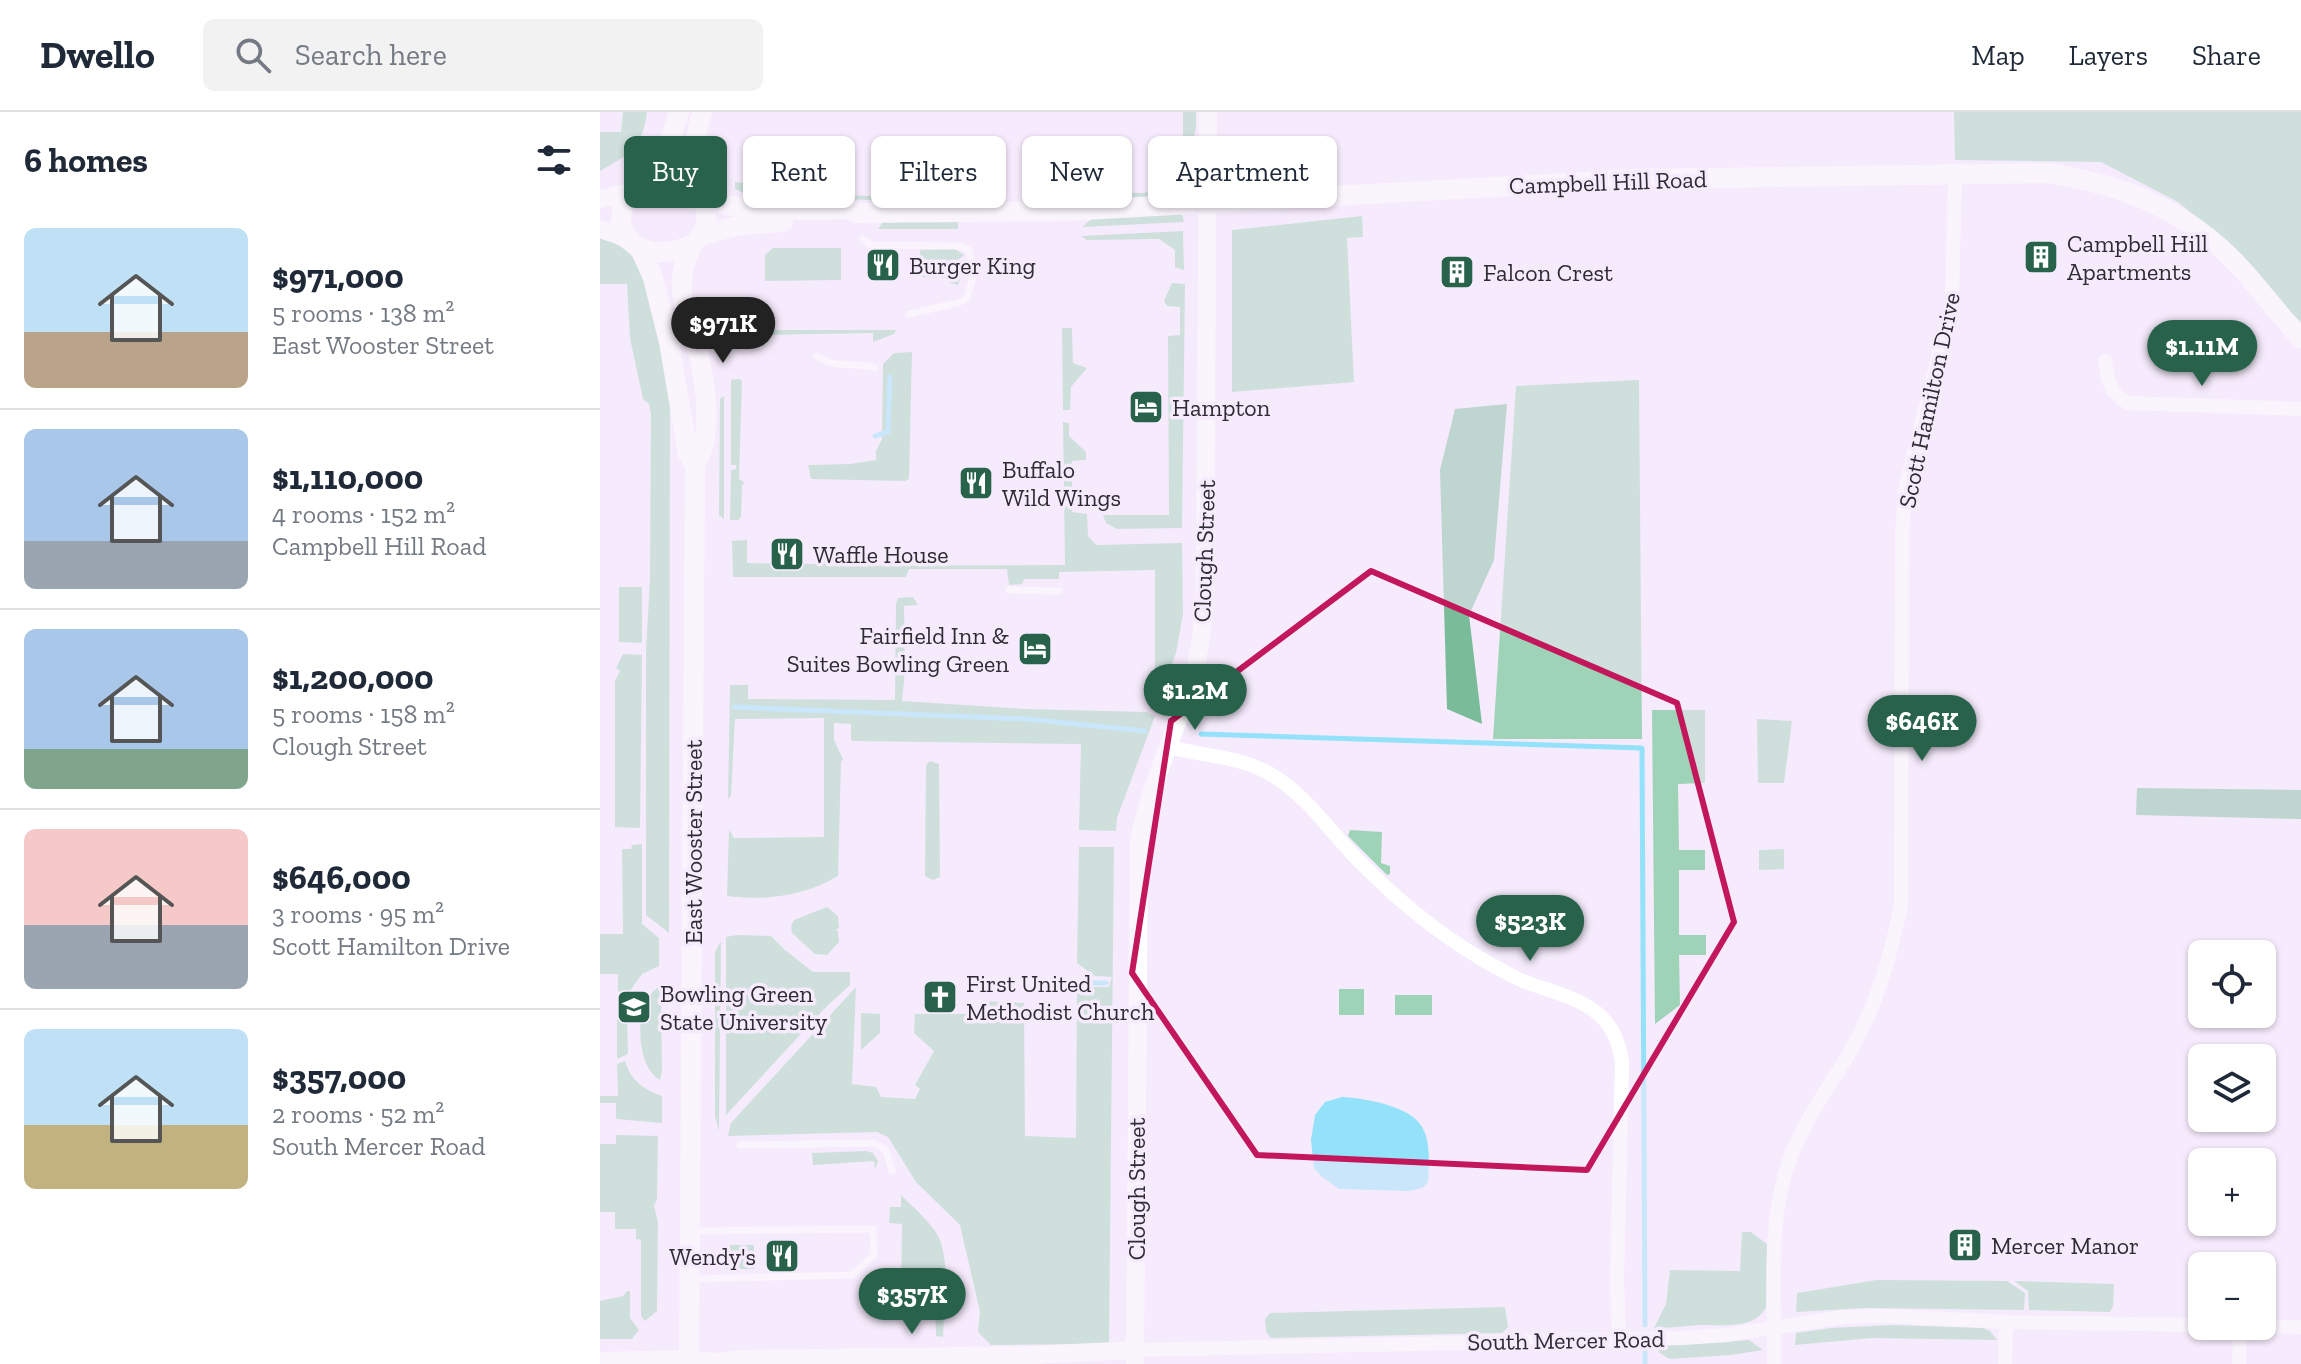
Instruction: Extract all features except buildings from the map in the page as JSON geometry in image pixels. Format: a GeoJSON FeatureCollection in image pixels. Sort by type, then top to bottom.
{"type":"FeatureCollection","features":[{"type":"Feature","properties":{"kind":"main road","name":"East Wooster Street"},"geometry":{"type":"LineString","coordinates":[[672,136],[679,112]]}},
{"type":"Feature","properties":{"kind":"main road","name":"East Wooster Street"},"geometry":{"type":"LineString","coordinates":[[696,136],[702,112]]}},
{"type":"Feature","properties":{"kind":"main road","name":"Campbell Hill Road"},"geometry":{"type":"LineString","coordinates":[[1337,196],[1637,179],[2047,173],[2104,184],[2157,203],[2214,241],[2301,338]]}},
{"type":"Feature","properties":{"kind":"main road","name":"East Wooster Street"},"geometry":{"type":"LineString","coordinates":[[624,204],[622,226],[653,278],[669,342],[688,454],[695,464],[689,1362]]}},
{"type":"Feature","properties":{"kind":"main road","name":"Campbell Hill Road"},"geometry":{"type":"LineString","coordinates":[[727,206],[746,210],[848,209],[856,213],[1148,207]]}},
{"type":"Feature","properties":{"kind":"main road","name":"East Wooster Street"},"geometry":{"type":"LineString","coordinates":[[695,464],[703,453],[704,389],[682,286],[685,265],[706,216],[703,208]]}},
{"type":"Feature","properties":{"kind":"main road","name":"Campbell Hill Road"},"geometry":{"type":"LineString","coordinates":[[698,239],[740,225],[849,217],[856,213]]}},
{"type":"Feature","properties":{"kind":"main road"},"geometry":{"type":"LineString","coordinates":[[634,243],[655,253],[670,253],[698,239]]}},
{"type":"Feature","properties":{"kind":"main road"},"geometry":{"type":"LineString","coordinates":[[600,1362],[689,1362]]}},
{"type":"Feature","properties":{"kind":"street","name":"Clough Street"},"geometry":{"type":"LineString","coordinates":[[1208,112],[1208,136]]}},
{"type":"Feature","properties":{"kind":"street","name":"Scott Hamilton Drive"},"geometry":{"type":"LineString","coordinates":[[1774,1364],[1776,1239],[1784,1175],[1820,1097],[1852,1049],[1874,1003],[1890,957],[1901,906],[1902,532],[1906,486],[1952,301],[1955,176]]}},
{"type":"Feature","properties":{"kind":"street"},"geometry":{"type":"LineString","coordinates":[[600,199],[624,193]]}},
{"type":"Feature","properties":{"kind":"street","name":"Clough Street"},"geometry":{"type":"LineString","coordinates":[[1135,1357],[1139,840],[1151,790],[1196,665],[1205,595],[1208,208]]}},
{"type":"Feature","properties":{"kind":"street"},"geometry":{"type":"LineString","coordinates":[[600,229],[634,243]]}},
{"type":"Feature","properties":{"kind":"street"},"geometry":{"type":"LineString","coordinates":[[2105,361],[2114,394],[2128,403],[2301,409]]}},
{"type":"Feature","properties":{"kind":"street"},"geometry":{"type":"LineString","coordinates":[[1167,746],[1237,759],[1268,772],[1292,788],[1377,879],[1447,936],[1521,980],[1586,1005],[1606,1021],[1620,1048],[1622,1063],[1617,1281],[1619,1339]]}},
{"type":"Feature","properties":{"kind":"street","name":"South Mercer Road"},"geometry":{"type":"LineString","coordinates":[[689,1362],[1033,1355],[1135,1357],[1727,1335],[1843,1317],[2188,1325]]}},
{"type":"Feature","properties":{"kind":"street"},"geometry":{"type":"LineString","coordinates":[[2005,1364],[2006,1322]]}},
{"type":"Feature","properties":{"kind":"street"},"geometry":{"type":"LineString","coordinates":[[2276,1327],[2301,1327]]}},
{"type":"Feature","properties":{"kind":"street"},"geometry":{"type":"LineString","coordinates":[[2239,1364],[2240,1340]]}},
{"type":"Feature","properties":{"kind":"lane"},"geometry":{"type":"LineString","coordinates":[[863,239],[871,245],[959,246],[969,250],[973,277],[967,298],[958,303],[909,314]]}},
{"type":"Feature","properties":{"kind":"lane"},"geometry":{"type":"LineString","coordinates":[[817,356],[829,365],[875,368]]}},
{"type":"Feature","properties":{"kind":"lane"},"geometry":{"type":"LineString","coordinates":[[1009,590],[1059,591]]}},
{"type":"Feature","properties":{"kind":"lane"},"geometry":{"type":"LineString","coordinates":[[740,1145],[873,1143],[886,1150],[892,1171]]}},
{"type":"Feature","properties":{"kind":"lane"},"geometry":{"type":"LineString","coordinates":[[690,1231],[873,1229],[874,1255],[852,1275],[690,1279]]}},
{"type":"Feature","properties":{"kind":"highlighted area"},"geometry":{"type":"Polygon","coordinates":[[[1371,571],[1677,703],[1734,922],[1587,1170],[1257,1155],[1132,973],[1171,721],[1371,571]]]}},
{"type":"Feature","properties":{"kind":"green space"},"geometry":{"type":"Polygon","coordinates":[[[623,112],[647,112],[641,136],[624,136],[624,157],[600,171],[600,132],[621,132],[623,112]]]}},
{"type":"Feature","properties":{"kind":"green space"},"geometry":{"type":"Polygon","coordinates":[[[1183,112],[1196,112],[1194,136],[1183,136],[1183,112]]]}},
{"type":"Feature","properties":{"kind":"green space"},"geometry":{"type":"Polygon","coordinates":[[[1954,112],[2301,112],[2301,322],[2279,302],[2227,242],[2178,202],[2101,162],[1955,160],[1954,112]]]}},
{"type":"Feature","properties":{"kind":"green space"},"geometry":{"type":"Polygon","coordinates":[[[735,182],[743,183],[743,192],[735,189],[735,182]]]}},
{"type":"Feature","properties":{"kind":"green space"},"geometry":{"type":"Polygon","coordinates":[[[1148,192],[1148,198],[1132,198],[1132,193],[1148,192]]]}},
{"type":"Feature","properties":{"kind":"green space"},"geometry":{"type":"Polygon","coordinates":[[[855,196],[871,196],[871,200],[855,199],[855,196]]]}},
{"type":"Feature","properties":{"kind":"green space"},"geometry":{"type":"Polygon","coordinates":[[[1182,213],[1184,222],[1082,227],[1095,216],[1182,213]]]}},
{"type":"Feature","properties":{"kind":"green space"},"geometry":{"type":"Polygon","coordinates":[[[1362,216],[1363,237],[1347,238],[1354,382],[1232,392],[1232,230],[1362,216]]]}},
{"type":"Feature","properties":{"kind":"green space"},"geometry":{"type":"Polygon","coordinates":[[[883,222],[958,222],[958,229],[878,229],[883,222]]]}},
{"type":"Feature","properties":{"kind":"green space"},"geometry":{"type":"Polygon","coordinates":[[[1183,231],[1184,270],[1175,267],[1175,250],[1159,239],[1087,240],[1081,236],[1183,231]]]}},
{"type":"Feature","properties":{"kind":"green space"},"geometry":{"type":"Polygon","coordinates":[[[600,238],[628,252],[645,280],[657,322],[670,401],[669,933],[646,915],[646,649],[650,580],[651,414],[649,404],[643,399],[630,338],[627,284],[600,284],[600,238]]]}},
{"type":"Feature","properties":{"kind":"green space"},"geometry":{"type":"Polygon","coordinates":[[[773,248],[841,248],[841,280],[765,281],[765,255],[773,248]]]}},
{"type":"Feature","properties":{"kind":"green space"},"geometry":{"type":"Polygon","coordinates":[[[955,249],[964,255],[958,260],[962,274],[958,285],[950,283],[947,278],[921,277],[920,250],[955,249]]]}},
{"type":"Feature","properties":{"kind":"green space"},"geometry":{"type":"Polygon","coordinates":[[[1172,283],[1185,284],[1182,528],[1117,529],[1106,523],[1103,515],[1169,515],[1168,336],[1180,335],[1180,307],[1167,306],[1164,301],[1172,283]]]}},
{"type":"Feature","properties":{"kind":"green space"},"geometry":{"type":"Polygon","coordinates":[[[1062,328],[1072,328],[1073,363],[1087,368],[1071,387],[1070,410],[1063,410],[1062,328]]]}},
{"type":"Feature","properties":{"kind":"green space"},"geometry":{"type":"Polygon","coordinates":[[[762,330],[896,330],[894,334],[873,342],[873,333],[763,335],[762,330]]]}},
{"type":"Feature","properties":{"kind":"green space"},"geometry":{"type":"Polygon","coordinates":[[[912,352],[909,479],[811,479],[808,465],[876,460],[876,451],[882,439],[883,364],[894,353],[912,352]]]}},
{"type":"Feature","properties":{"kind":"green space"},"geometry":{"type":"Polygon","coordinates":[[[731,380],[742,381],[739,479],[744,482],[741,516],[739,520],[730,520],[731,470],[736,469],[736,465],[731,465],[731,380]]]}},
{"type":"Feature","properties":{"kind":"green space"},"geometry":{"type":"Polygon","coordinates":[[[1639,380],[1642,739],[1493,739],[1516,386],[1639,380]]]}},
{"type":"Feature","properties":{"kind":"green space"},"geometry":{"type":"Polygon","coordinates":[[[724,396],[724,519],[719,515],[720,399],[724,396]]]}},
{"type":"Feature","properties":{"kind":"green space"},"geometry":{"type":"Polygon","coordinates":[[[1507,404],[1494,560],[1469,615],[1482,724],[1447,709],[1440,470],[1455,409],[1507,404]]]}},
{"type":"Feature","properties":{"kind":"green space"},"geometry":{"type":"Polygon","coordinates":[[[1063,422],[1069,423],[1069,436],[1086,452],[1086,460],[1072,461],[1072,512],[1087,514],[1088,536],[1096,545],[1182,543],[1183,614],[1176,653],[1164,686],[1155,676],[1155,570],[1059,572],[1059,579],[1024,579],[1022,584],[1009,585],[1007,569],[909,569],[906,577],[733,577],[732,541],[747,540],[747,563],[816,564],[817,545],[825,545],[826,566],[1065,565],[1063,422]]]}},
{"type":"Feature","properties":{"kind":"green space"},"geometry":{"type":"Polygon","coordinates":[[[619,587],[642,587],[642,643],[619,642],[619,587]]]}},
{"type":"Feature","properties":{"kind":"green space"},"geometry":{"type":"Polygon","coordinates":[[[913,597],[918,605],[904,606],[902,701],[1024,709],[1146,712],[1155,716],[1117,818],[1116,831],[1079,830],[1081,744],[854,741],[851,740],[851,724],[834,723],[834,740],[843,759],[838,876],[812,888],[785,895],[756,898],[727,896],[729,830],[734,838],[824,837],[824,718],[735,719],[731,796],[728,799],[730,685],[748,685],[748,699],[895,700],[896,604],[898,598],[913,597]]]}},
{"type":"Feature","properties":{"kind":"green space"},"geometry":{"type":"Polygon","coordinates":[[[623,654],[642,655],[640,828],[615,827],[615,681],[620,671],[616,668],[623,654]]]}},
{"type":"Feature","properties":{"kind":"green space"},"geometry":{"type":"Polygon","coordinates":[[[1652,710],[1705,710],[1705,783],[1678,784],[1679,850],[1705,850],[1705,870],[1679,870],[1679,935],[1706,935],[1706,955],[1679,955],[1680,1005],[1655,1024],[1652,710]]]}},
{"type":"Feature","properties":{"kind":"green space"},"geometry":{"type":"Polygon","coordinates":[[[1757,719],[1792,721],[1784,783],[1758,783],[1757,719]]]}},
{"type":"Feature","properties":{"kind":"green space"},"geometry":{"type":"Polygon","coordinates":[[[930,761],[939,764],[940,877],[933,880],[925,876],[926,765],[930,761]]]}},
{"type":"Feature","properties":{"kind":"green space"},"geometry":{"type":"Polygon","coordinates":[[[2137,788],[2301,790],[2301,819],[2136,815],[2137,788]]]}},
{"type":"Feature","properties":{"kind":"green space"},"geometry":{"type":"Polygon","coordinates":[[[1350,830],[1382,832],[1381,863],[1390,866],[1390,874],[1387,875],[1348,836],[1350,830]]]}},
{"type":"Feature","properties":{"kind":"green space"},"geometry":{"type":"Polygon","coordinates":[[[642,844],[642,924],[659,938],[659,966],[642,974],[627,995],[618,991],[618,974],[600,974],[600,934],[623,934],[622,849],[642,844]]]}},
{"type":"Feature","properties":{"kind":"green space"},"geometry":{"type":"Polygon","coordinates":[[[1079,847],[1114,847],[1109,1344],[991,1345],[978,1332],[980,1312],[960,1225],[916,1182],[888,1137],[877,1132],[728,1136],[731,1123],[856,987],[852,1084],[876,1087],[881,1097],[915,1099],[920,1089],[915,1085],[934,1051],[914,1033],[915,1014],[981,1014],[982,1001],[1024,1003],[1025,1136],[1076,1138],[1077,993],[1094,987],[1109,987],[1112,977],[1095,976],[1077,963],[1079,847]]]}},
{"type":"Feature","properties":{"kind":"green space"},"geometry":{"type":"Polygon","coordinates":[[[1784,849],[1784,869],[1759,870],[1759,850],[1784,849]]]}},
{"type":"Feature","properties":{"kind":"green space"},"geometry":{"type":"Polygon","coordinates":[[[827,907],[838,916],[839,928],[836,930],[839,942],[827,955],[815,954],[792,933],[791,926],[794,920],[827,907]]]}},
{"type":"Feature","properties":{"kind":"green space"},"geometry":{"type":"Polygon","coordinates":[[[771,936],[813,972],[850,972],[850,985],[726,1115],[726,937],[771,936]]]}},
{"type":"Feature","properties":{"kind":"green space"},"geometry":{"type":"Polygon","coordinates":[[[721,941],[719,1131],[715,1116],[715,952],[721,941]]]}},
{"type":"Feature","properties":{"kind":"green space"},"geometry":{"type":"Polygon","coordinates":[[[661,986],[660,1080],[645,1061],[640,1032],[645,1004],[661,986]]]}},
{"type":"Feature","properties":{"kind":"green space"},"geometry":{"type":"Polygon","coordinates":[[[1339,989],[1364,989],[1364,1015],[1339,1015],[1339,989]]]}},
{"type":"Feature","properties":{"kind":"green space"},"geometry":{"type":"Polygon","coordinates":[[[1395,995],[1432,995],[1432,1015],[1395,1015],[1395,995]]]}},
{"type":"Feature","properties":{"kind":"green space"},"geometry":{"type":"Polygon","coordinates":[[[617,1008],[623,1008],[627,1013],[628,1054],[617,1059],[617,1008]]]}},
{"type":"Feature","properties":{"kind":"green space"},"geometry":{"type":"Polygon","coordinates":[[[861,1013],[880,1014],[880,1033],[861,1050],[861,1013]]]}},
{"type":"Feature","properties":{"kind":"green space"},"geometry":{"type":"Polygon","coordinates":[[[625,1061],[639,1083],[662,1096],[662,1123],[616,1119],[616,1103],[600,1103],[600,1096],[618,1096],[617,1064],[625,1061]]]}},
{"type":"Feature","properties":{"kind":"green space"},"geometry":{"type":"Polygon","coordinates":[[[616,1135],[658,1136],[657,1199],[654,1206],[658,1222],[657,1311],[645,1321],[641,1316],[641,1240],[636,1239],[636,1229],[615,1229],[615,1212],[600,1212],[600,1144],[616,1144],[616,1135]]]}},
{"type":"Feature","properties":{"kind":"green space"},"geometry":{"type":"Polygon","coordinates":[[[812,1153],[873,1153],[878,1161],[875,1169],[874,1161],[813,1165],[812,1153]]]}},
{"type":"Feature","properties":{"kind":"green space"},"geometry":{"type":"Polygon","coordinates":[[[901,1195],[935,1231],[944,1254],[943,1337],[936,1336],[935,1301],[901,1303],[902,1224],[889,1223],[890,1207],[901,1207],[901,1195]]]}},
{"type":"Feature","properties":{"kind":"green space"},"geometry":{"type":"Polygon","coordinates":[[[1742,1232],[1751,1232],[1767,1244],[1766,1307],[1761,1315],[1735,1325],[1654,1328],[1666,1304],[1670,1270],[1740,1271],[1742,1232]]]}},
{"type":"Feature","properties":{"kind":"green space"},"geometry":{"type":"Polygon","coordinates":[[[724,1245],[754,1245],[754,1269],[725,1269],[724,1245]]]}},
{"type":"Feature","properties":{"kind":"green space"},"geometry":{"type":"Polygon","coordinates":[[[1877,1280],[2007,1281],[2025,1293],[2024,1310],[1864,1308],[1796,1312],[1797,1293],[1877,1280]]]}},
{"type":"Feature","properties":{"kind":"green space"},"geometry":{"type":"Polygon","coordinates":[[[2014,1281],[2114,1284],[2113,1306],[2110,1312],[2029,1310],[2028,1291],[2014,1281]]]}},
{"type":"Feature","properties":{"kind":"green space"},"geometry":{"type":"Polygon","coordinates":[[[630,1291],[630,1318],[639,1330],[632,1339],[600,1339],[600,1301],[623,1296],[630,1291]]]}},
{"type":"Feature","properties":{"kind":"green space"},"geometry":{"type":"Polygon","coordinates":[[[1505,1307],[1508,1327],[1502,1333],[1271,1338],[1266,1332],[1265,1319],[1270,1313],[1505,1307]]]}},
{"type":"Feature","properties":{"kind":"green space"},"geometry":{"type":"Polygon","coordinates":[[[1892,1325],[1983,1328],[1997,1340],[1872,1338],[1795,1345],[1796,1333],[1892,1325]]]}},
{"type":"Feature","properties":{"kind":"green space"},"geometry":{"type":"Polygon","coordinates":[[[1749,1340],[1763,1350],[1669,1359],[1650,1346],[1749,1340]]]}},
{"type":"Feature","properties":{"kind":"water"},"geometry":{"type":"Polygon","coordinates":[[[1342,1097],[1386,1104],[1416,1120],[1425,1133],[1429,1154],[1428,1182],[1422,1188],[1409,1191],[1339,1189],[1321,1176],[1314,1168],[1311,1140],[1315,1115],[1325,1102],[1342,1097]]]}},
{"type":"Feature","properties":{"kind":"waterway"},"geometry":{"type":"LineString","coordinates":[[875,436],[888,432],[890,377]]}},
{"type":"Feature","properties":{"kind":"waterway"},"geometry":{"type":"LineString","coordinates":[[734,707],[1027,719],[1145,731]]}},
{"type":"Feature","properties":{"kind":"waterway"},"geometry":{"type":"LineString","coordinates":[[1201,734],[1642,748],[1645,1325]]}},
{"type":"Feature","properties":{"kind":"waterway"},"geometry":{"type":"LineString","coordinates":[[1077,983],[1106,983]]}},
{"type":"Feature","properties":{"kind":"waterway"},"geometry":{"type":"LineString","coordinates":[[1645,1351],[1645,1364]]}},
{"type":"Feature","properties":{"kind":"place","name":"Campbell Hill Apartments"},"geometry":{"type":"Point","coordinates":[2041,257]}},
{"type":"Feature","properties":{"kind":"place","name":"Burger King"},"geometry":{"type":"Point","coordinates":[883,265]}},
{"type":"Feature","properties":{"kind":"place","name":"Falcon Crest"},"geometry":{"type":"Point","coordinates":[1457,272]}},
{"type":"Feature","properties":{"kind":"place","name":"Hampton"},"geometry":{"type":"Point","coordinates":[1146,407]}},
{"type":"Feature","properties":{"kind":"place","name":"Buffalo Wild Wings"},"geometry":{"type":"Point","coordinates":[976,483]}},
{"type":"Feature","properties":{"kind":"place","name":"Waffle House"},"geometry":{"type":"Point","coordinates":[787,554]}},
{"type":"Feature","properties":{"kind":"place","name":"Fairfield Inn & Suites Bowling Green"},"geometry":{"type":"Point","coordinates":[1035,649]}},
{"type":"Feature","properties":{"kind":"place","name":"First United Methodist Church"},"geometry":{"type":"Point","coordinates":[940,997]}},
{"type":"Feature","properties":{"kind":"place","name":"Bowling Green State University"},"geometry":{"type":"Point","coordinates":[634,1007]}},
{"type":"Feature","properties":{"kind":"place","name":"Mercer Manor"},"geometry":{"type":"Point","coordinates":[1965,1245]}},
{"type":"Feature","properties":{"kind":"place","name":"Wendy's"},"geometry":{"type":"Point","coordinates":[782,1256]}}]}
